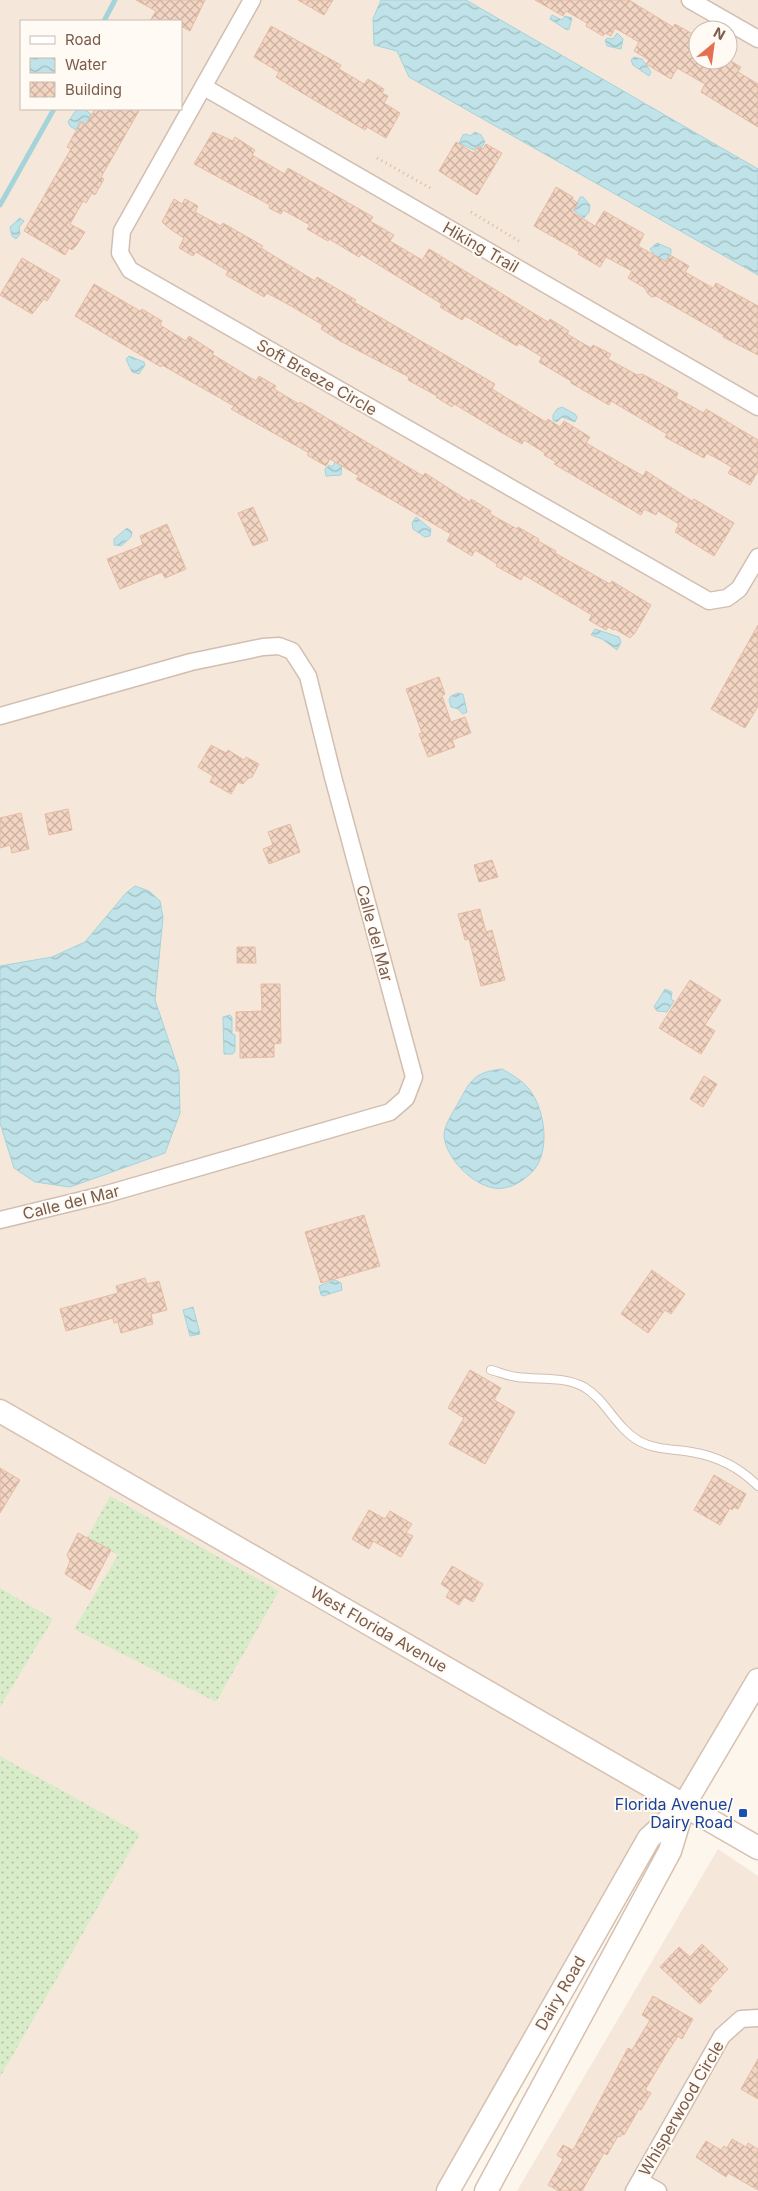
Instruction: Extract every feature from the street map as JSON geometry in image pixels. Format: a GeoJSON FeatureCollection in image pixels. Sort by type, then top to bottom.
{"type":"FeatureCollection","features":[{"type":"Feature","properties":{"kind":"street","name":"Soft Breeze Circle"},"geometry":{"type":"LineString","coordinates":[[252,0],[122,230],[120,253],[130,270],[709,601],[728,598],[739,589],[758,556]]}},
{"type":"Feature","properties":{"kind":"street"},"geometry":{"type":"LineString","coordinates":[[690,0],[758,39]]}},
{"type":"Feature","properties":{"kind":"street","name":"Hiking Trail"},"geometry":{"type":"LineString","coordinates":[[204,86],[758,407]]}},
{"type":"Feature","properties":{"kind":"street","name":"Calle del Mar"},"geometry":{"type":"LineString","coordinates":[[0,716],[191,662],[263,646],[279,646],[292,651],[308,676],[335,786],[414,1078],[406,1098],[390,1112],[107,1194],[0,1220]]}},
{"type":"Feature","properties":{"kind":"street","name":"West Florida Avenue"},"geometry":{"type":"LineString","coordinates":[[0,1411],[758,1848]]}},
{"type":"Feature","properties":{"kind":"street","name":"Dairy Road"},"geometry":{"type":"LineString","coordinates":[[486,2191],[670,1851],[684,1805],[758,1680]]}},
{"type":"Feature","properties":{"kind":"street","name":"Dairy Road"},"geometry":{"type":"LineString","coordinates":[[451,2190],[649,1838],[684,1805]]}},
{"type":"Feature","properties":{"kind":"street","name":"Whisperwood Circle"},"geometry":{"type":"LineString","coordinates":[[637,2186],[722,2036],[741,2018],[758,2018]]}},
{"type":"Feature","properties":{"kind":"street"},"geometry":{"type":"LineString","coordinates":[[637,2186],[658,2191]]}},
{"type":"Feature","properties":{"kind":"lane"},"geometry":{"type":"LineString","coordinates":[[491,1370],[515,1377],[560,1380],[583,1386],[594,1394],[615,1421],[638,1441],[659,1448],[691,1452],[721,1459],[748,1476],[758,1486]]}},
{"type":"Feature","properties":{"kind":"path"},"geometry":{"type":"LineString","coordinates":[[377,158],[432,189]]}},
{"type":"Feature","properties":{"kind":"path"},"geometry":{"type":"LineString","coordinates":[[471,212],[519,241]]}},
{"type":"Feature","properties":{"kind":"shaded area"},"geometry":{"type":"Polygon","coordinates":[[[0,0],[758,0],[758,1680],[649,1838],[448,2191],[0,2191],[0,0]]]}},
{"type":"Feature","properties":{"kind":"shaded area"},"geometry":{"type":"Polygon","coordinates":[[[718,1849],[758,1876],[758,2191],[517,2191],[718,1849]]]}},
{"type":"Feature","properties":{"kind":"green space"},"geometry":{"type":"Polygon","coordinates":[[[110,1496],[279,1591],[216,1702],[74,1629],[118,1555],[87,1538],[110,1496]]]}},
{"type":"Feature","properties":{"kind":"green space"},"geometry":{"type":"Polygon","coordinates":[[[0,1588],[53,1619],[0,1707],[0,1588]]]}},
{"type":"Feature","properties":{"kind":"green space"},"geometry":{"type":"Polygon","coordinates":[[[0,1756],[140,1834],[0,2077],[0,1756]]]}},
{"type":"Feature","properties":{"kind":"water"},"geometry":{"type":"Polygon","coordinates":[[[381,0],[466,0],[758,169],[758,275],[409,77],[397,51],[374,45],[373,19],[381,0]]]}},
{"type":"Feature","properties":{"kind":"water"},"geometry":{"type":"Polygon","coordinates":[[[552,15],[562,20],[565,16],[572,18],[569,29],[567,30],[550,19],[552,15]]]}},
{"type":"Feature","properties":{"kind":"water"},"geometry":{"type":"Polygon","coordinates":[[[617,33],[623,39],[621,49],[607,46],[605,40],[607,38],[613,39],[617,33]]]}},
{"type":"Feature","properties":{"kind":"water"},"geometry":{"type":"Polygon","coordinates":[[[634,57],[642,59],[651,72],[649,76],[633,65],[631,60],[634,57]]]}},
{"type":"Feature","properties":{"kind":"water"},"geometry":{"type":"Polygon","coordinates":[[[76,110],[85,110],[91,114],[86,124],[80,121],[76,130],[68,122],[76,110]]]}},
{"type":"Feature","properties":{"kind":"water"},"geometry":{"type":"Polygon","coordinates":[[[475,132],[481,135],[485,142],[482,147],[477,146],[474,150],[459,143],[463,135],[470,136],[475,132]]]}},
{"type":"Feature","properties":{"kind":"water"},"geometry":{"type":"Polygon","coordinates":[[[580,197],[583,197],[590,205],[589,212],[584,218],[574,211],[580,197]]]}},
{"type":"Feature","properties":{"kind":"water"},"geometry":{"type":"Polygon","coordinates":[[[20,218],[24,221],[19,227],[20,234],[16,239],[12,236],[10,227],[20,218]]]}},
{"type":"Feature","properties":{"kind":"water"},"geometry":{"type":"Polygon","coordinates":[[[657,243],[671,249],[671,253],[665,262],[651,259],[653,253],[650,249],[657,243]]]}},
{"type":"Feature","properties":{"kind":"water"},"geometry":{"type":"Polygon","coordinates":[[[129,356],[144,362],[145,365],[139,374],[132,372],[126,359],[129,356]]]}},
{"type":"Feature","properties":{"kind":"water"},"geometry":{"type":"Polygon","coordinates":[[[562,407],[575,414],[577,417],[575,422],[562,417],[557,422],[553,420],[553,415],[557,409],[562,407]]]}},
{"type":"Feature","properties":{"kind":"water"},"geometry":{"type":"Polygon","coordinates":[[[335,462],[342,463],[341,475],[326,476],[325,469],[329,465],[332,467],[335,462]]]}},
{"type":"Feature","properties":{"kind":"water"},"geometry":{"type":"Polygon","coordinates":[[[416,517],[431,529],[430,536],[425,537],[413,529],[412,523],[416,517]]]}},
{"type":"Feature","properties":{"kind":"water"},"geometry":{"type":"Polygon","coordinates":[[[127,528],[132,532],[131,537],[121,546],[114,545],[114,539],[127,528]]]}},
{"type":"Feature","properties":{"kind":"water"},"geometry":{"type":"Polygon","coordinates":[[[595,629],[619,637],[621,642],[617,650],[602,639],[591,635],[595,629]]]}},
{"type":"Feature","properties":{"kind":"water"},"geometry":{"type":"Polygon","coordinates":[[[458,693],[463,694],[467,712],[463,714],[458,709],[451,707],[449,700],[451,696],[458,693]]]}},
{"type":"Feature","properties":{"kind":"water"},"geometry":{"type":"Polygon","coordinates":[[[135,886],[149,891],[160,901],[163,917],[155,1000],[179,1071],[180,1113],[165,1153],[70,1187],[35,1182],[14,1168],[0,1123],[0,966],[52,957],[85,942],[126,893],[135,886]]]}},
{"type":"Feature","properties":{"kind":"water"},"geometry":{"type":"Polygon","coordinates":[[[665,989],[672,992],[671,999],[674,1001],[667,1012],[657,1011],[654,1007],[665,989]]]}},
{"type":"Feature","properties":{"kind":"water"},"geometry":{"type":"Polygon","coordinates":[[[230,1015],[232,1017],[232,1034],[235,1035],[235,1051],[233,1054],[224,1054],[223,1017],[230,1015]]]}},
{"type":"Feature","properties":{"kind":"water"},"geometry":{"type":"Polygon","coordinates":[[[502,1069],[524,1083],[535,1097],[542,1118],[544,1142],[539,1163],[530,1174],[512,1186],[495,1188],[475,1180],[465,1173],[450,1155],[444,1135],[451,1116],[472,1080],[481,1074],[502,1069]]]}},
{"type":"Feature","properties":{"kind":"water"},"geometry":{"type":"Polygon","coordinates":[[[335,1280],[341,1283],[342,1290],[321,1295],[319,1286],[335,1280]]]}},
{"type":"Feature","properties":{"kind":"water"},"geometry":{"type":"Polygon","coordinates":[[[193,1307],[200,1334],[190,1336],[183,1310],[193,1307]]]}},
{"type":"Feature","properties":{"kind":"building"},"geometry":{"type":"Polygon","coordinates":[[[136,0],[205,0],[190,31],[182,27],[182,20],[151,20],[156,11],[136,0]]]}},
{"type":"Feature","properties":{"kind":"building"},"geometry":{"type":"Polygon","coordinates":[[[298,0],[333,0],[324,15],[298,0]]]}},
{"type":"Feature","properties":{"kind":"building"},"geometry":{"type":"Polygon","coordinates":[[[535,0],[629,0],[673,27],[675,24],[688,31],[688,70],[738,70],[738,65],[741,67],[738,72],[758,84],[758,127],[701,92],[705,84],[677,68],[671,79],[646,64],[649,60],[634,51],[639,42],[615,28],[611,36],[605,33],[603,36],[586,26],[587,23],[566,11],[563,16],[535,0]]]}},
{"type":"Feature","properties":{"kind":"building"},"geometry":{"type":"Polygon","coordinates":[[[271,26],[341,65],[339,69],[364,84],[368,79],[384,89],[382,93],[388,96],[384,103],[400,113],[386,138],[367,127],[365,130],[276,77],[279,72],[254,57],[271,26]]]}},
{"type":"Feature","properties":{"kind":"building"},"geometry":{"type":"Polygon","coordinates":[[[94,110],[139,110],[101,177],[104,179],[95,195],[92,193],[86,203],[83,201],[70,224],[85,232],[76,246],[72,250],[69,248],[65,255],[24,231],[71,149],[67,147],[81,122],[86,125],[94,110]]]}},
{"type":"Feature","properties":{"kind":"building"},"geometry":{"type":"Polygon","coordinates":[[[213,132],[233,141],[235,137],[255,150],[252,155],[285,174],[288,168],[373,217],[370,221],[394,235],[390,241],[422,260],[429,249],[548,322],[550,319],[569,331],[567,334],[591,348],[593,345],[611,354],[608,359],[637,375],[642,374],[678,393],[676,398],[704,413],[706,409],[758,440],[758,471],[750,485],[728,473],[732,467],[707,453],[704,458],[665,437],[667,434],[611,401],[609,405],[571,383],[571,381],[539,362],[542,357],[519,343],[517,346],[465,316],[462,320],[440,307],[442,304],[361,254],[359,257],[329,239],[328,241],[307,229],[310,225],[283,210],[281,214],[269,208],[270,205],[194,164],[213,132]]]}},
{"type":"Feature","properties":{"kind":"building"},"geometry":{"type":"Polygon","coordinates":[[[456,142],[474,153],[478,146],[483,149],[486,144],[502,153],[477,195],[439,171],[456,142]]]}},
{"type":"Feature","properties":{"kind":"building"},"geometry":{"type":"Polygon","coordinates":[[[556,187],[573,197],[572,199],[578,203],[572,212],[595,226],[604,211],[644,234],[638,246],[667,262],[670,255],[689,266],[685,272],[713,288],[716,283],[758,306],[758,355],[723,337],[724,335],[656,296],[652,297],[645,288],[628,278],[632,271],[606,257],[600,267],[578,254],[580,252],[534,226],[556,187]]]}},
{"type":"Feature","properties":{"kind":"building"},"geometry":{"type":"Polygon","coordinates":[[[174,199],[182,204],[185,199],[198,206],[195,212],[221,226],[223,223],[263,246],[261,248],[315,281],[317,277],[356,300],[354,302],[495,384],[492,389],[546,422],[548,419],[560,427],[564,421],[590,437],[586,443],[643,476],[646,471],[692,501],[694,499],[734,523],[714,556],[675,532],[679,524],[658,511],[656,515],[644,509],[641,515],[554,464],[556,462],[544,455],[545,453],[524,440],[522,444],[454,404],[452,407],[437,396],[408,380],[409,377],[321,329],[323,325],[291,306],[267,293],[264,297],[226,275],[228,271],[196,252],[193,256],[179,248],[184,238],[162,222],[174,199]]]}},
{"type":"Feature","properties":{"kind":"building"},"geometry":{"type":"Polygon","coordinates":[[[22,258],[60,280],[47,301],[44,299],[32,314],[0,295],[22,258]]]}},
{"type":"Feature","properties":{"kind":"building"},"geometry":{"type":"Polygon","coordinates":[[[94,284],[140,311],[142,309],[162,321],[160,325],[186,341],[189,336],[214,352],[212,354],[256,381],[259,376],[276,386],[274,389],[299,404],[300,402],[423,476],[425,473],[470,502],[471,499],[491,511],[490,514],[539,539],[538,541],[556,551],[555,553],[610,584],[612,581],[651,605],[635,633],[630,638],[615,629],[608,627],[606,630],[589,620],[592,615],[524,575],[521,580],[496,566],[497,564],[475,550],[472,556],[447,541],[451,534],[356,479],[359,476],[330,459],[326,466],[307,455],[309,453],[231,409],[234,406],[162,365],[161,367],[75,316],[94,284]]]}},
{"type":"Feature","properties":{"kind":"building"},"geometry":{"type":"Polygon","coordinates":[[[253,507],[268,540],[253,546],[238,513],[253,507]]]}},
{"type":"Feature","properties":{"kind":"building"},"geometry":{"type":"Polygon","coordinates":[[[167,524],[186,569],[165,578],[162,572],[120,589],[107,559],[143,545],[140,536],[167,524]]]}},
{"type":"Feature","properties":{"kind":"building"},"geometry":{"type":"Polygon","coordinates":[[[758,625],[758,706],[745,728],[711,709],[758,625]]]}},
{"type":"Feature","properties":{"kind":"building"},"geometry":{"type":"Polygon","coordinates":[[[439,677],[445,694],[442,696],[451,722],[465,717],[471,733],[452,740],[455,747],[428,757],[419,734],[422,733],[406,689],[439,677]]]}},
{"type":"Feature","properties":{"kind":"building"},"geometry":{"type":"Polygon","coordinates":[[[211,745],[226,753],[228,750],[244,760],[246,757],[259,764],[252,777],[243,784],[238,782],[231,794],[210,782],[213,776],[198,767],[211,745]]]}},
{"type":"Feature","properties":{"kind":"building"},"geometry":{"type":"Polygon","coordinates":[[[68,809],[72,830],[49,835],[45,814],[68,809]]]}},
{"type":"Feature","properties":{"kind":"building"},"geometry":{"type":"Polygon","coordinates":[[[21,813],[29,849],[12,853],[10,845],[0,848],[0,818],[21,813]]]}},
{"type":"Feature","properties":{"kind":"building"},"geometry":{"type":"Polygon","coordinates":[[[290,824],[300,852],[269,864],[263,849],[273,845],[268,832],[290,824]]]}},
{"type":"Feature","properties":{"kind":"building"},"geometry":{"type":"Polygon","coordinates":[[[492,860],[498,877],[479,882],[474,865],[492,860]]]}},
{"type":"Feature","properties":{"kind":"building"},"geometry":{"type":"Polygon","coordinates":[[[480,909],[486,932],[492,930],[505,980],[481,986],[469,939],[465,940],[458,914],[480,909]]]}},
{"type":"Feature","properties":{"kind":"building"},"geometry":{"type":"Polygon","coordinates":[[[237,947],[255,947],[256,963],[237,963],[237,947]]]}},
{"type":"Feature","properties":{"kind":"building"},"geometry":{"type":"Polygon","coordinates":[[[690,980],[721,1000],[705,1025],[715,1031],[701,1054],[659,1028],[690,980]]]}},
{"type":"Feature","properties":{"kind":"building"},"geometry":{"type":"Polygon","coordinates":[[[261,984],[280,984],[281,1043],[274,1044],[274,1057],[240,1058],[240,1031],[236,1031],[236,1012],[262,1011],[261,984]]]}},
{"type":"Feature","properties":{"kind":"building"},"geometry":{"type":"Polygon","coordinates":[[[704,1076],[717,1084],[703,1107],[690,1099],[704,1076]]]}},
{"type":"Feature","properties":{"kind":"building"},"geometry":{"type":"Polygon","coordinates":[[[364,1215],[380,1266],[321,1283],[305,1232],[364,1215]]]}},
{"type":"Feature","properties":{"kind":"building"},"geometry":{"type":"Polygon","coordinates":[[[652,1270],[685,1294],[671,1314],[665,1310],[648,1333],[621,1314],[652,1270]]]}},
{"type":"Feature","properties":{"kind":"building"},"geometry":{"type":"Polygon","coordinates":[[[145,1278],[147,1284],[159,1281],[167,1310],[151,1314],[153,1324],[121,1333],[118,1322],[114,1323],[113,1318],[66,1331],[60,1309],[118,1293],[116,1286],[145,1278]]]}},
{"type":"Feature","properties":{"kind":"building"},"geometry":{"type":"Polygon","coordinates":[[[470,1370],[501,1388],[494,1400],[515,1412],[485,1464],[449,1444],[464,1418],[448,1408],[470,1370]]]}},
{"type":"Feature","properties":{"kind":"building"},"geometry":{"type":"Polygon","coordinates":[[[0,1468],[20,1480],[0,1513],[0,1468]]]}},
{"type":"Feature","properties":{"kind":"building"},"geometry":{"type":"Polygon","coordinates":[[[714,1475],[746,1494],[738,1509],[734,1507],[732,1510],[730,1508],[720,1525],[694,1510],[714,1475]]]}},
{"type":"Feature","properties":{"kind":"building"},"geometry":{"type":"Polygon","coordinates":[[[369,1510],[385,1519],[390,1511],[412,1524],[406,1533],[413,1536],[401,1557],[373,1541],[369,1549],[352,1539],[369,1510]]]}},
{"type":"Feature","properties":{"kind":"building"},"geometry":{"type":"Polygon","coordinates":[[[78,1533],[111,1550],[90,1590],[65,1574],[70,1561],[67,1555],[78,1533]]]}},
{"type":"Feature","properties":{"kind":"building"},"geometry":{"type":"Polygon","coordinates":[[[452,1566],[483,1584],[473,1602],[464,1597],[459,1605],[446,1597],[450,1590],[441,1584],[452,1566]]]}},
{"type":"Feature","properties":{"kind":"building"},"geometry":{"type":"Polygon","coordinates":[[[702,1944],[728,1969],[709,1989],[712,1991],[700,2004],[660,1967],[679,1947],[690,1957],[702,1944]]]}},
{"type":"Feature","properties":{"kind":"building"},"geometry":{"type":"Polygon","coordinates":[[[653,1996],[693,2019],[682,2039],[678,2036],[645,2090],[651,2093],[641,2110],[639,2109],[624,2135],[618,2136],[607,2155],[604,2153],[582,2191],[559,2191],[548,2185],[563,2159],[557,2155],[563,2145],[573,2150],[628,2048],[632,2050],[650,2020],[642,2015],[653,1996]]]}},
{"type":"Feature","properties":{"kind":"building"},"geometry":{"type":"Polygon","coordinates":[[[758,2059],[758,2099],[741,2089],[758,2059]]]}},
{"type":"Feature","properties":{"kind":"building"},"geometry":{"type":"Polygon","coordinates":[[[732,2139],[746,2147],[748,2143],[758,2149],[758,2190],[728,2173],[726,2177],[696,2157],[706,2141],[721,2150],[724,2146],[727,2148],[732,2139]]]}},
{"type":"Feature","properties":{"kind":"waterway"},"geometry":{"type":"LineString","coordinates":[[105,20],[115,0]]}},
{"type":"Feature","properties":{"kind":"waterway"},"geometry":{"type":"LineString","coordinates":[[0,205],[53,110]]}},
{"type":"Feature","properties":{"kind":"place","name":"Florida Avenue/ Dairy Road"},"geometry":{"type":"Point","coordinates":[743,1813]}}]}
